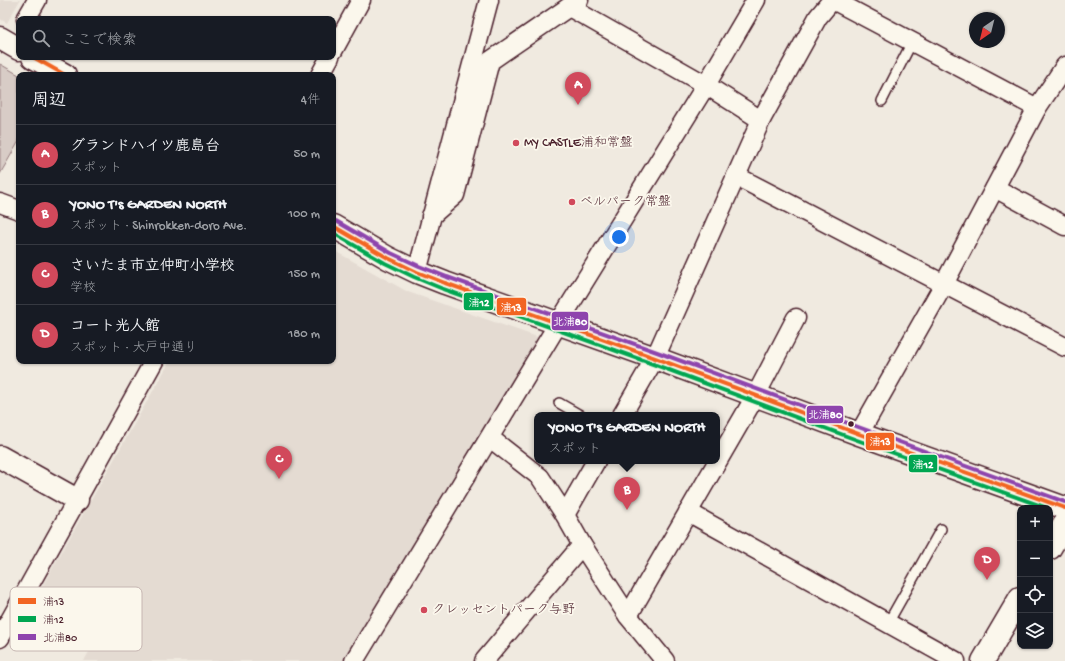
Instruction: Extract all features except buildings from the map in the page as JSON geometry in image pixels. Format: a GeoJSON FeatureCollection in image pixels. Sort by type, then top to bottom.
{"type":"FeatureCollection","features":[{"type":"Feature","properties":{"kind":"main road"},"geometry":{"type":"LineString","coordinates":[[38,60],[60,72]]}},
{"type":"Feature","properties":{"kind":"main road"},"geometry":{"type":"LineString","coordinates":[[336,228],[388,258],[445,283],[1065,508]]}},
{"type":"Feature","properties":{"kind":"main road"},"geometry":{"type":"LineString","coordinates":[[0,457],[77,500]]}},
{"type":"Feature","properties":{"kind":"main road"},"geometry":{"type":"LineString","coordinates":[[1053,543],[1065,523]]}},
{"type":"Feature","properties":{"kind":"main road"},"geometry":{"type":"LineString","coordinates":[[983,661],[1017,603]]}},
{"type":"Feature","properties":{"kind":"street"},"geometry":{"type":"LineString","coordinates":[[28,16],[37,0]]}},
{"type":"Feature","properties":{"kind":"street"},"geometry":{"type":"LineString","coordinates":[[336,46],[361,0]]}},
{"type":"Feature","properties":{"kind":"street"},"geometry":{"type":"LineString","coordinates":[[417,272],[489,0]]}},
{"type":"Feature","properties":{"kind":"street"},"geometry":{"type":"LineString","coordinates":[[354,661],[756,0]]}},
{"type":"Feature","properties":{"kind":"street"},"geometry":{"type":"LineString","coordinates":[[624,412],[655,358],[761,120],[818,17],[832,0],[1037,108]]}},
{"type":"Feature","properties":{"kind":"street"},"geometry":{"type":"LineString","coordinates":[[431,216],[455,195],[490,61],[574,3],[706,84],[761,120]]}},
{"type":"Feature","properties":{"kind":"street"},"geometry":{"type":"LineString","coordinates":[[322,72],[328,60]]}},
{"type":"Feature","properties":{"kind":"street"},"geometry":{"type":"LineString","coordinates":[[859,434],[944,284],[1037,108],[1065,67]]}},
{"type":"Feature","properties":{"kind":"street"},"geometry":{"type":"LineString","coordinates":[[736,176],[1065,347]]}},
{"type":"Feature","properties":{"kind":"street"},"geometry":{"type":"LineString","coordinates":[[995,188],[1065,226]]}},
{"type":"Feature","properties":{"kind":"street"},"geometry":{"type":"LineString","coordinates":[[0,203],[16,209]]}},
{"type":"Feature","properties":{"kind":"street"},"geometry":{"type":"LineString","coordinates":[[720,457],[756,395],[796,318]]}},
{"type":"Feature","properties":{"kind":"street"},"geometry":{"type":"LineString","coordinates":[[28,587],[152,364]]}},
{"type":"Feature","properties":{"kind":"street"},"geometry":{"type":"LineString","coordinates":[[490,438],[540,477],[628,616],[665,661]]}},
{"type":"Feature","properties":{"kind":"street"},"geometry":{"type":"LineString","coordinates":[[565,515],[594,464]]}},
{"type":"Feature","properties":{"kind":"street"},"geometry":{"type":"LineString","coordinates":[[628,616],[716,464]]}},
{"type":"Feature","properties":{"kind":"street"},"geometry":{"type":"LineString","coordinates":[[688,512],[956,661]]}},
{"type":"Feature","properties":{"kind":"street"},"geometry":{"type":"LineString","coordinates":[[484,661],[582,545]]}},
{"type":"Feature","properties":{"kind":"street"},"geometry":{"type":"LineString","coordinates":[[0,638],[10,620]]}},
{"type":"Feature","properties":{"kind":"lane"},"geometry":{"type":"LineString","coordinates":[[882,101],[912,42]]}},
{"type":"Feature","properties":{"kind":"lane"},"geometry":{"type":"LineString","coordinates":[[559,403],[575,412]]}},
{"type":"Feature","properties":{"kind":"lane"},"geometry":{"type":"LineString","coordinates":[[888,624],[941,529]]}},
{"type":"Feature","properties":{"kind":"shaded area"},"geometry":{"type":"Polygon","coordinates":[[[0,0],[20,0],[7,23],[0,19],[0,0]]]}},
{"type":"Feature","properties":{"kind":"shaded area"},"geometry":{"type":"Polygon","coordinates":[[[0,64],[16,73],[16,146],[0,174],[0,64]]]}},
{"type":"Feature","properties":{"kind":"shaded area"},"geometry":{"type":"Polygon","coordinates":[[[336,252],[408,292],[540,338],[345,661],[84,661],[89,651],[142,651],[142,587],[42,587],[168,364],[336,364],[336,252]]]}},
{"type":"Feature","properties":{"kind":"transit line","name":"浦13"},"geometry":{"type":"LineString","coordinates":[[38,60],[60,72]]}},
{"type":"Feature","properties":{"kind":"transit line","name":"北浦80"},"geometry":{"type":"LineString","coordinates":[[336,221],[391,253],[447,277],[657,352],[1065,502]]}},
{"type":"Feature","properties":{"kind":"transit line","name":"浦13"},"geometry":{"type":"LineString","coordinates":[[336,228],[388,258],[445,283],[1065,508]]}},
{"type":"Feature","properties":{"kind":"transit line","name":"浦12"},"geometry":{"type":"LineString","coordinates":[[336,235],[385,263],[443,289],[1039,505]]}},
{"type":"Feature","properties":{"kind":"place","name":"グランドハイツ鹿島台"},"geometry":{"type":"Point","coordinates":[578,105]}},
{"type":"Feature","properties":{"kind":"place","name":"MY CASTLE浦和常盤"},"geometry":{"type":"Point","coordinates":[516,143]}},
{"type":"Feature","properties":{"kind":"place","name":"ベルパーク常盤"},"geometry":{"type":"Point","coordinates":[572,202]}},
{"type":"Feature","properties":{"kind":"place","name":"さいたま市立仲町小学校"},"geometry":{"type":"Point","coordinates":[279,479]}},
{"type":"Feature","properties":{"kind":"place","name":"YONO T's GARDEN NORTH"},"geometry":{"type":"Point","coordinates":[627,510]}},
{"type":"Feature","properties":{"kind":"place","name":"コート光人館"},"geometry":{"type":"Point","coordinates":[987,580]}},
{"type":"Feature","properties":{"kind":"place","name":"クレッセントパーク与野"},"geometry":{"type":"Point","coordinates":[424,610]}}]}
